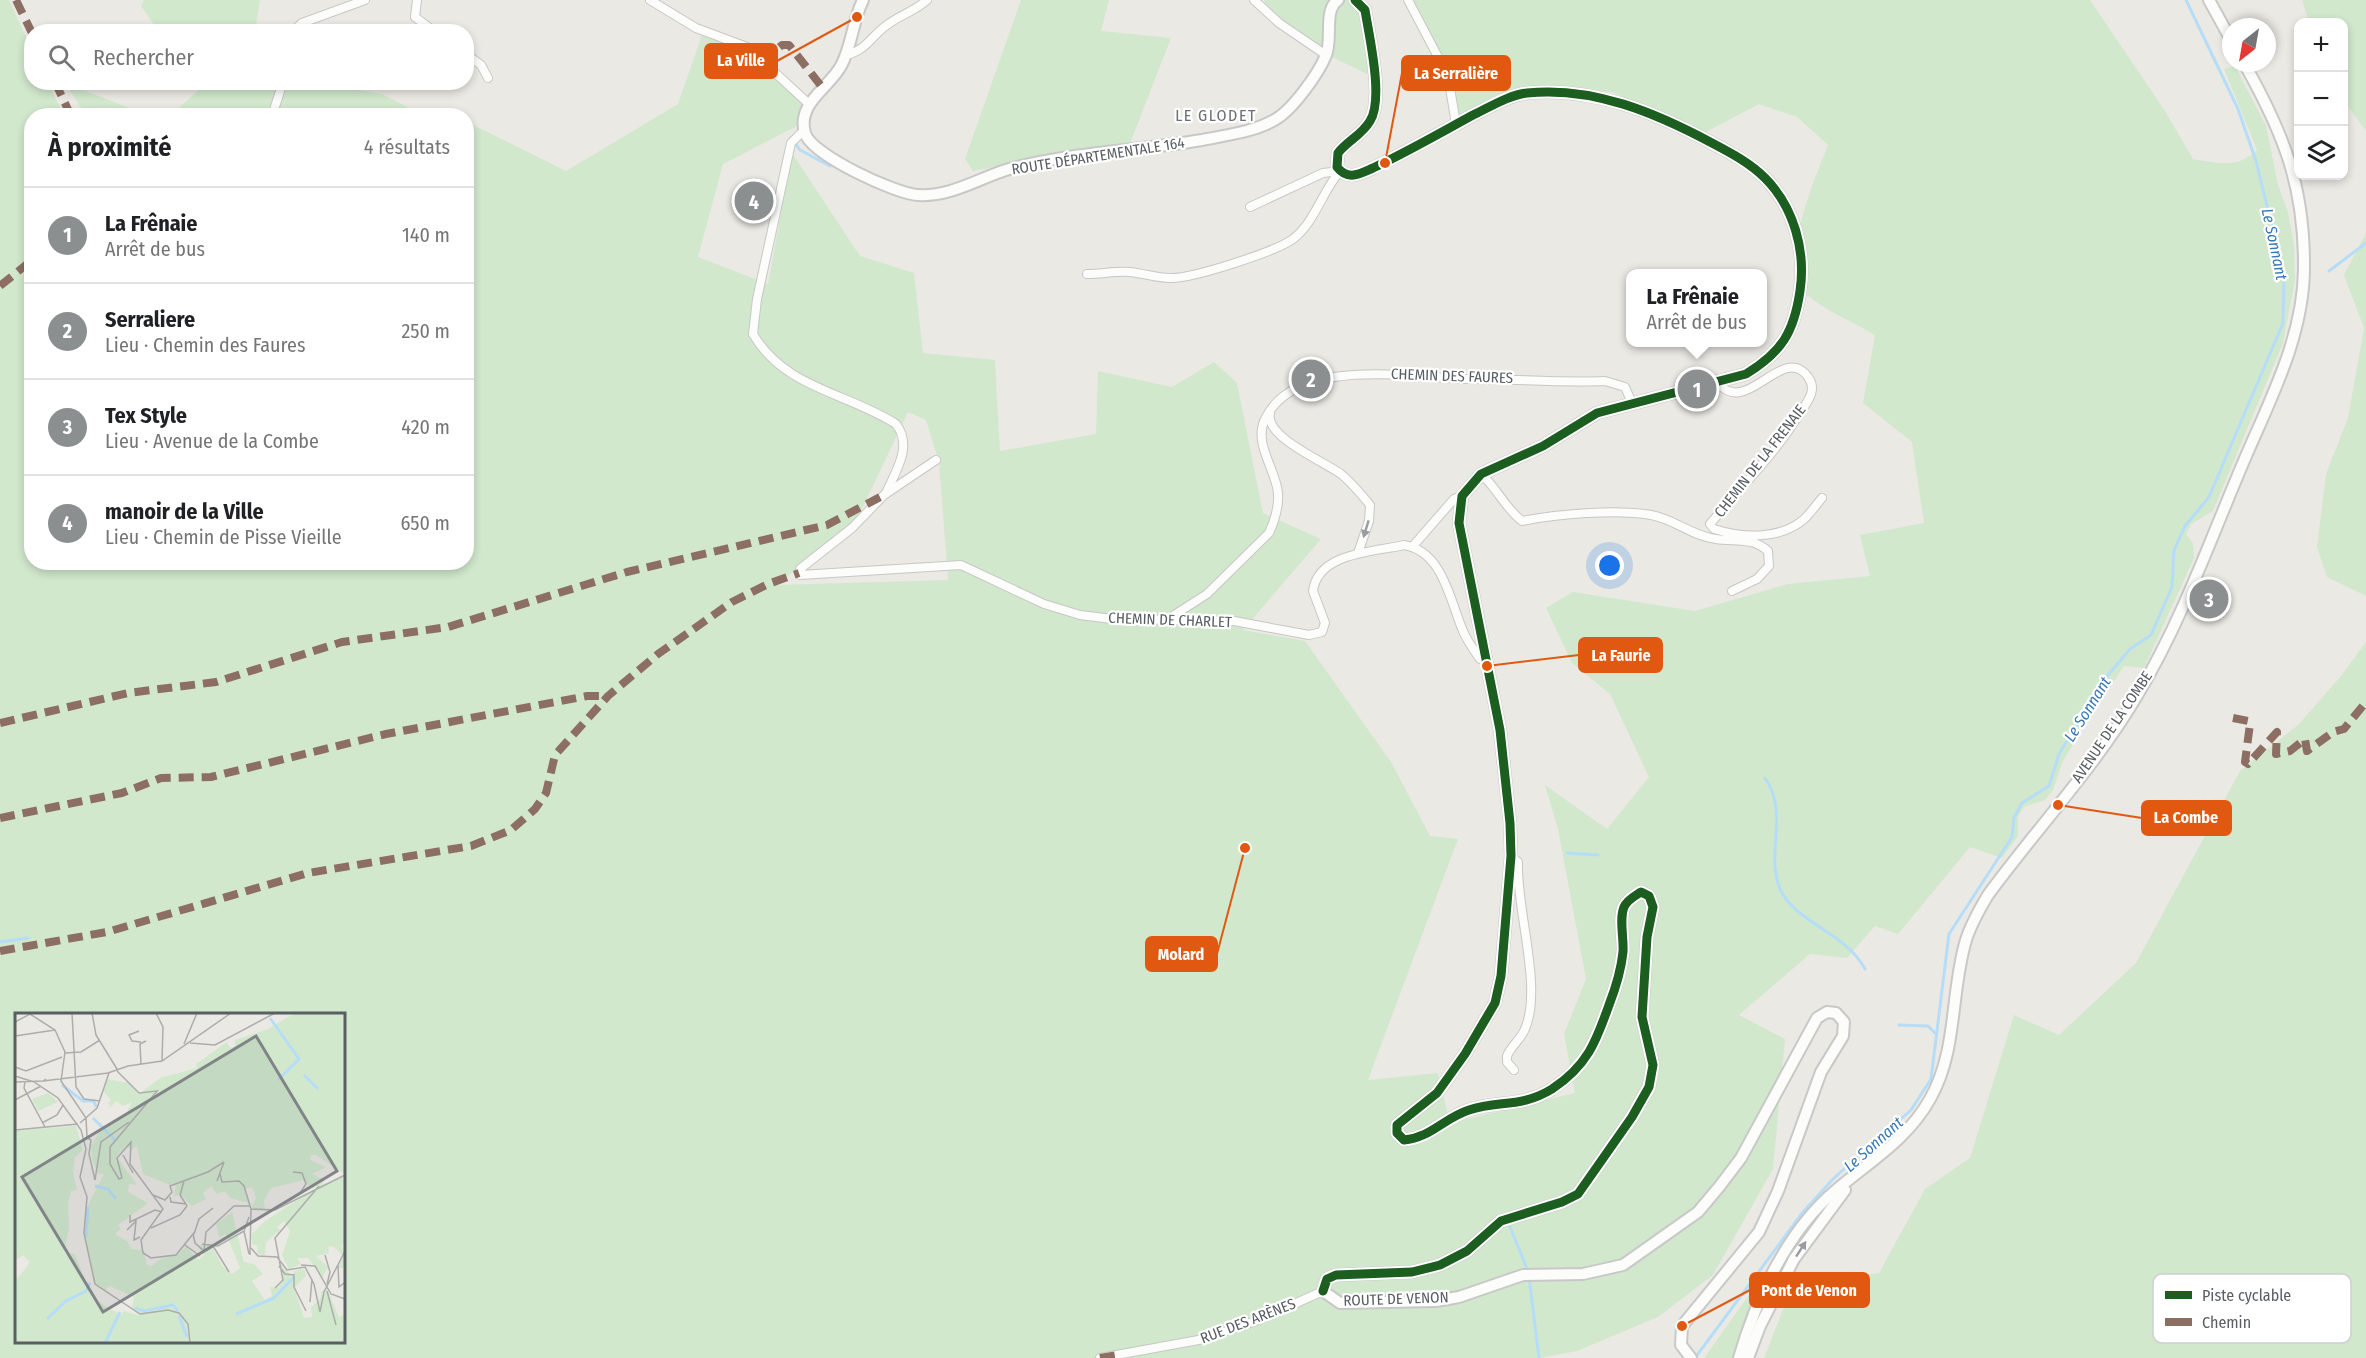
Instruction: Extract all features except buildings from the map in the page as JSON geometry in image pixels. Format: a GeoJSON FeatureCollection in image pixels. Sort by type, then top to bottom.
{"type":"FeatureCollection","features":[{"type":"Feature","properties":{"kind":"street"},"geometry":{"type":"LineString","coordinates":[[301,24],[365,0]]}},
{"type":"Feature","properties":{"kind":"street"},"geometry":{"type":"LineString","coordinates":[[416,0],[415,17],[424,24]]}},
{"type":"Feature","properties":{"kind":"street"},"geometry":{"type":"LineString","coordinates":[[650,0],[696,28],[747,47],[809,104]]}},
{"type":"Feature","properties":{"kind":"street"},"geometry":{"type":"LineString","coordinates":[[863,0],[839,70],[809,104],[804,130],[791,143],[757,299],[753,334],[763,349],[794,376],[896,424],[902,431],[904,446],[884,495]]}},
{"type":"Feature","properties":{"kind":"street"},"geometry":{"type":"LineString","coordinates":[[846,55],[860,52],[888,24],[918,9],[927,0]]}},
{"type":"Feature","properties":{"kind":"street","name":"ROUTE DÉPARTEMENTALE 164"},"geometry":{"type":"LineString","coordinates":[[804,130],[809,142],[850,169],[903,192],[937,194],[1009,169],[1066,158],[1202,140],[1266,124],[1288,108],[1315,75],[1326,55],[1330,40],[1331,9],[1338,0]]}},
{"type":"Feature","properties":{"kind":"street"},"geometry":{"type":"LineString","coordinates":[[1355,0],[1365,10],[1376,102],[1372,118],[1361,133],[1338,153],[1336,161],[1340,171],[1348,176],[1355,176],[1373,168],[1496,104],[1525,93],[1568,92],[1608,99],[1649,113],[1741,159],[1766,179],[1787,209],[1797,232],[1802,256],[1798,302],[1785,341],[1766,362],[1746,374],[1597,413],[1543,446],[1481,474],[1462,496],[1454,499],[1413,546],[1433,561],[1444,581],[1464,633],[1480,659],[1486,660]]}},
{"type":"Feature","properties":{"kind":"street"},"geometry":{"type":"LineString","coordinates":[[1408,0],[1448,76],[1456,124]]}},
{"type":"Feature","properties":{"kind":"street"},"geometry":{"type":"LineString","coordinates":[[2209,0],[2222,24]]}},
{"type":"Feature","properties":{"kind":"street"},"geometry":{"type":"LineString","coordinates":[[1258,3],[1326,55]]}},
{"type":"Feature","properties":{"kind":"street"},"geometry":{"type":"LineString","coordinates":[[474,60],[481,65],[488,78]]}},
{"type":"Feature","properties":{"kind":"street","name":"AVENUE DE LA COMBE"},"geometry":{"type":"LineString","coordinates":[[1850,1182],[1906,1131],[1929,1101],[1948,1054],[1965,942],[1974,918],[1988,896],[2094,758],[2138,695],[2181,608],[2288,356],[2303,291],[2303,240],[2298,197],[2283,137],[2249,72]]}},
{"type":"Feature","properties":{"kind":"street"},"geometry":{"type":"LineString","coordinates":[[275,108],[280,90]]}},
{"type":"Feature","properties":{"kind":"street"},"geometry":{"type":"LineString","coordinates":[[1250,207],[1323,173],[1340,171]]}},
{"type":"Feature","properties":{"kind":"street"},"geometry":{"type":"LineString","coordinates":[[1087,274],[1128,272],[1172,279],[1211,272],[1292,240],[1313,215],[1328,185],[1340,171]]}},
{"type":"Feature","properties":{"kind":"street","name":"CHEMIN DE LA FRENAIE"},"geometry":{"type":"LineString","coordinates":[[1716,383],[1728,392],[1744,392],[1784,369],[1794,367],[1804,372],[1812,382],[1812,393],[1795,421],[1710,524],[1714,529],[1755,536],[1778,532],[1803,520],[1822,498]]}},
{"type":"Feature","properties":{"kind":"street","name":"CHEMIN DES FAURES"},"geometry":{"type":"LineString","coordinates":[[1270,411],[1292,390],[1359,373],[1474,379],[1605,381],[1625,387],[1632,403]]}},
{"type":"Feature","properties":{"kind":"street"},"geometry":{"type":"LineString","coordinates":[[1270,411],[1271,423],[1286,439],[1339,473],[1370,505],[1369,521],[1358,553]]}},
{"type":"Feature","properties":{"kind":"street"},"geometry":{"type":"LineString","coordinates":[[1168,619],[1207,594],[1269,533],[1274,522],[1278,494],[1262,437],[1264,420],[1270,411]]}},
{"type":"Feature","properties":{"kind":"street"},"geometry":{"type":"LineString","coordinates":[[884,495],[936,460]]}},
{"type":"Feature","properties":{"kind":"street"},"geometry":{"type":"LineString","coordinates":[[1481,474],[1492,484],[1510,512],[1522,521],[1549,515],[1651,515],[1715,539],[1759,543],[1768,552],[1769,566],[1757,579],[1732,591]]}},
{"type":"Feature","properties":{"kind":"street","name":"CHEMIN DE CHARLET"},"geometry":{"type":"LineString","coordinates":[[884,495],[852,528],[800,569],[799,573],[806,576],[961,565],[1056,609],[1112,618],[1234,621],[1309,635],[1322,632],[1325,623],[1313,591],[1314,583],[1331,564],[1358,553],[1404,545],[1413,546]]}},
{"type":"Feature","properties":{"kind":"street"},"geometry":{"type":"LineString","coordinates":[[1462,496],[1459,523],[1504,760],[1511,856],[1518,862],[1517,881],[1531,982],[1525,1030],[1507,1056],[1507,1062],[1514,1071]]}},
{"type":"Feature","properties":{"kind":"street","name":"ROUTE DE VENON"},"geometry":{"type":"LineString","coordinates":[[1511,856],[1502,976],[1495,1003],[1465,1054],[1437,1093],[1409,1113],[1397,1125],[1396,1133],[1404,1140],[1418,1139],[1430,1134],[1453,1116],[1469,1109],[1523,1101],[1550,1090],[1572,1074],[1594,1047],[1621,969],[1624,907],[1631,898],[1641,892],[1648,896],[1653,907],[1647,937],[1642,1017],[1653,1065],[1646,1096],[1578,1194],[1562,1202],[1502,1221],[1454,1260],[1412,1272],[1336,1275],[1327,1279],[1323,1291],[1341,1303],[1436,1301],[1459,1297],[1528,1274],[1583,1274],[1623,1265],[1698,1212],[1741,1158],[1817,1018],[1827,1012],[1836,1013],[1844,1022],[1843,1036],[1821,1072],[1779,1191],[1759,1232],[1682,1326],[1681,1345],[1691,1358]]}},
{"type":"Feature","properties":{"kind":"street"},"geometry":{"type":"LineString","coordinates":[[1739,1358],[1751,1317],[1785,1252],[1836,1190],[1850,1182]]}},
{"type":"Feature","properties":{"kind":"street"},"geometry":{"type":"LineString","coordinates":[[1748,1358],[1760,1326],[1794,1259],[1850,1182]]}},
{"type":"Feature","properties":{"kind":"street","name":"RUE DES ARÈNES"},"geometry":{"type":"LineString","coordinates":[[1100,1358],[1204,1339],[1261,1319],[1323,1291]]}},
{"type":"Feature","properties":{"kind":"green space"},"geometry":{"type":"Polygon","coordinates":[[[0,0],[9,0],[24,33],[24,90],[52,90],[60,108],[24,108],[24,570],[474,570],[474,125],[566,171],[678,104],[702,35],[741,50],[756,60],[803,104],[797,126],[723,164],[698,257],[768,284],[792,153],[860,256],[914,273],[923,353],[995,360],[1000,451],[1096,434],[1098,371],[1172,387],[1214,362],[1237,383],[1263,513],[1321,539],[1243,630],[1305,641],[1391,762],[1430,836],[1458,839],[1368,1080],[1438,1073],[1450,1123],[1575,1093],[1564,1034],[1586,979],[1558,829],[1545,785],[1607,829],[1649,777],[1610,694],[1572,663],[1546,608],[1573,592],[1695,611],[1788,584],[1870,576],[1860,535],[1924,523],[1912,442],[1863,403],[1875,335],[1814,301],[1798,282],[1795,265],[1796,244],[1808,199],[1828,145],[1797,117],[1759,104],[1706,132],[1612,92],[1545,86],[1499,95],[1457,116],[1451,75],[1412,0],[2090,0],[2165,111],[2193,159],[2219,163],[2242,160],[2257,150],[2225,72],[2238,72],[2266,126],[2278,185],[2288,212],[2294,245],[2295,280],[2283,343],[2213,511],[2191,524],[2186,534],[2193,543],[2194,558],[2144,668],[2124,666],[2062,763],[2053,790],[2045,800],[2024,807],[2018,816],[2018,836],[2002,858],[1970,847],[1898,934],[1875,926],[1847,958],[1810,954],[1739,1015],[1785,1039],[1773,1169],[1713,1275],[1658,1317],[1577,1351],[1539,1358],[0,1358],[0,0]],[[908,412],[858,517],[777,585],[948,580],[939,462],[926,420],[908,412]]]}},
{"type":"Feature","properties":{"kind":"green space"},"geometry":{"type":"Polygon","coordinates":[[[144,0],[260,0],[256,24],[153,24],[141,6],[144,0]]]}},
{"type":"Feature","properties":{"kind":"green space"},"geometry":{"type":"Polygon","coordinates":[[[1021,0],[1109,0],[1101,31],[1171,38],[1129,146],[1086,151],[973,171],[965,159],[1021,0]]]}},
{"type":"Feature","properties":{"kind":"green space"},"geometry":{"type":"Polygon","coordinates":[[[1264,0],[1361,0],[1369,75],[1332,57],[1320,45],[1267,9],[1264,0]]]}},
{"type":"Feature","properties":{"kind":"green space"},"geometry":{"type":"Polygon","coordinates":[[[2302,0],[2366,0],[2366,131],[2348,106],[2348,18],[2308,18],[2302,0]]]}},
{"type":"Feature","properties":{"kind":"green space"},"geometry":{"type":"Polygon","coordinates":[[[70,90],[83,90],[129,108],[81,108],[70,90]]]}},
{"type":"Feature","properties":{"kind":"green space"},"geometry":{"type":"Polygon","coordinates":[[[199,90],[358,90],[382,94],[409,108],[179,108],[199,90]]]}},
{"type":"Feature","properties":{"kind":"green space"},"geometry":{"type":"Polygon","coordinates":[[[2366,233],[2366,596],[2327,577],[2317,547],[2326,474],[2348,418],[2364,328],[2344,275],[2366,233]]]}},
{"type":"Feature","properties":{"kind":"green space"},"geometry":{"type":"Polygon","coordinates":[[[2366,642],[2366,1358],[1764,1358],[1793,1284],[1879,1273],[1925,1189],[1970,1158],[2014,1015],[2059,1035],[2136,963],[2240,771],[2298,725],[2341,676],[2366,642]]]}},
{"type":"Feature","properties":{"kind":"green space"},"geometry":{"type":"Polygon","coordinates":[[[1757,1284],[1760,1286],[1748,1311],[1734,1358],[1704,1358],[1757,1284]]]}},
{"type":"Feature","properties":{"kind":"waterway","name":"Le Sonnant"},"geometry":{"type":"LineString","coordinates":[[1695,1358],[1803,1212],[1834,1178],[1911,1110],[1931,1079],[1949,934],[2012,837],[2014,818],[2022,803],[2049,786],[2059,754],[2108,675],[2130,649],[2151,635],[2172,587],[2174,550],[2185,526],[2209,497],[2283,323],[2284,275],[2256,161],[2238,109],[2186,0]]}},
{"type":"Feature","properties":{"kind":"waterway"},"geometry":{"type":"LineString","coordinates":[[795,143],[800,150],[830,166]]}},
{"type":"Feature","properties":{"kind":"waterway"},"geometry":{"type":"LineString","coordinates":[[2329,271],[2366,243]]}},
{"type":"Feature","properties":{"kind":"waterway"},"geometry":{"type":"LineString","coordinates":[[1765,778],[1776,806],[1775,864],[1776,878],[1781,891],[1798,912],[1846,946],[1865,969]]}},
{"type":"Feature","properties":{"kind":"waterway"},"geometry":{"type":"LineString","coordinates":[[1567,853],[1598,855]]}},
{"type":"Feature","properties":{"kind":"waterway"},"geometry":{"type":"LineString","coordinates":[[0,942],[28,938]]}},
{"type":"Feature","properties":{"kind":"waterway"},"geometry":{"type":"LineString","coordinates":[[1899,1025],[1928,1026],[1936,1034]]}},
{"type":"Feature","properties":{"kind":"waterway"},"geometry":{"type":"LineString","coordinates":[[1508,1222],[1528,1271]]}},
{"type":"Feature","properties":{"kind":"waterway"},"geometry":{"type":"LineString","coordinates":[[1529,1277],[1539,1358]]}},
{"type":"Feature","properties":{"kind":"marked path"},"geometry":{"type":"LineString","coordinates":[[16,0],[28,24]]}},
{"type":"Feature","properties":{"kind":"marked path"},"geometry":{"type":"LineString","coordinates":[[762,62],[782,45],[789,45],[822,87]]}},
{"type":"Feature","properties":{"kind":"marked path"},"geometry":{"type":"LineString","coordinates":[[59,90],[67,108]]}},
{"type":"Feature","properties":{"kind":"marked path"},"geometry":{"type":"LineString","coordinates":[[0,286],[24,266]]}},
{"type":"Feature","properties":{"kind":"marked path"},"geometry":{"type":"LineString","coordinates":[[0,723],[128,693],[216,682],[342,642],[448,627],[627,572],[827,525],[884,495]]}},
{"type":"Feature","properties":{"kind":"marked path"},"geometry":{"type":"LineString","coordinates":[[0,951],[107,932],[308,873],[471,846],[511,830],[535,809],[546,793],[555,755],[608,696],[658,654],[732,602],[768,584],[799,573]]}},
{"type":"Feature","properties":{"kind":"marked path"},"geometry":{"type":"LineString","coordinates":[[0,818],[122,793],[161,778],[211,777],[386,734],[587,696],[608,696]]}},
{"type":"Feature","properties":{"kind":"marked path"},"geometry":{"type":"LineString","coordinates":[[2233,718],[2248,721],[2250,724],[2245,762],[2248,764],[2277,732],[2276,754],[2290,751],[2305,739],[2307,751],[2333,732],[2344,729],[2366,702]]}},
{"type":"Feature","properties":{"kind":"marked path"},"geometry":{"type":"LineString","coordinates":[[1100,1358],[1118,1355]]}},
{"type":"Feature","properties":{"kind":"cycle path"},"geometry":{"type":"LineString","coordinates":[[1323,1291],[1327,1279],[1336,1275],[1412,1272],[1440,1265],[1467,1251],[1501,1221],[1562,1202],[1578,1194],[1632,1117],[1649,1087],[1653,1065],[1642,1017],[1647,937],[1653,907],[1649,896],[1641,892],[1629,900],[1624,907],[1623,952],[1616,985],[1594,1042],[1574,1071],[1552,1089],[1530,1099],[1469,1110],[1422,1136],[1404,1140],[1397,1133],[1397,1125],[1437,1093],[1465,1054],[1495,1003],[1501,976],[1511,856],[1510,823],[1500,730],[1459,523],[1462,496],[1481,474],[1543,446],[1597,413],[1746,374],[1769,358],[1784,340],[1794,318],[1801,276],[1796,230],[1784,202],[1765,178],[1747,163],[1691,132],[1646,112],[1600,98],[1552,92],[1513,96],[1373,168],[1354,175],[1345,174],[1337,167],[1338,153],[1367,126],[1374,111],[1376,98],[1376,83],[1365,10],[1355,0]]}},
{"type":"Feature","properties":{"kind":"place","name":"La Ville"},"geometry":{"type":"Point","coordinates":[857,17]}},
{"type":"Feature","properties":{"kind":"place","name":"La Serralière"},"geometry":{"type":"Point","coordinates":[1385,163]}},
{"type":"Feature","properties":{"kind":"place","name":"manoir de la Ville"},"geometry":{"type":"Point","coordinates":[754,201]}},
{"type":"Feature","properties":{"kind":"place","name":"Serraliere"},"geometry":{"type":"Point","coordinates":[1311,379]}},
{"type":"Feature","properties":{"kind":"place","name":"La Frênaie"},"geometry":{"type":"Point","coordinates":[1697,389]}},
{"type":"Feature","properties":{"kind":"place","name":"Tex Style"},"geometry":{"type":"Point","coordinates":[2209,599]}},
{"type":"Feature","properties":{"kind":"place","name":"La Faurie"},"geometry":{"type":"Point","coordinates":[1487,666]}},
{"type":"Feature","properties":{"kind":"place","name":"La Combe"},"geometry":{"type":"Point","coordinates":[2058,805]}},
{"type":"Feature","properties":{"kind":"place","name":"Molard"},"geometry":{"type":"Point","coordinates":[1245,848]}},
{"type":"Feature","properties":{"kind":"place","name":"Pont de Venon"},"geometry":{"type":"Point","coordinates":[1682,1326]}},
{"type":"Feature","properties":{"kind":"district","name":"LE GLODET"},"geometry":{"type":"Point","coordinates":[1216,115]}}]}
